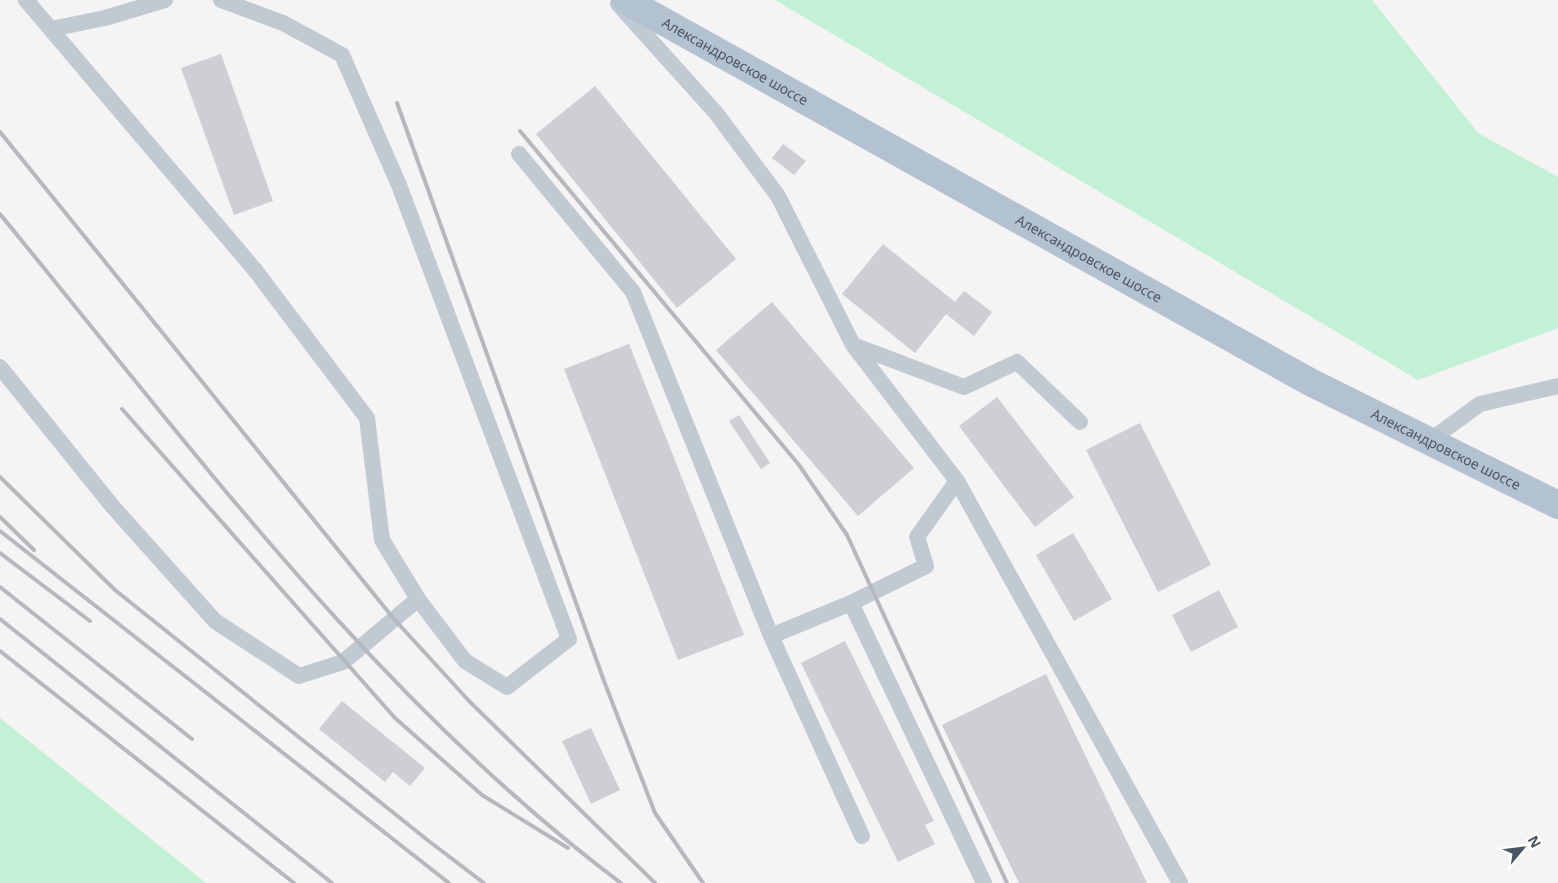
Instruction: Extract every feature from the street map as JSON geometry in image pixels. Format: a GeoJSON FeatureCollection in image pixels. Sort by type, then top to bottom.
{"type":"FeatureCollection","features":[{"type":"Feature","properties":{"kind":"main road","name":"Александровское шоссе"},"geometry":{"type":"LineString","coordinates":[[625,0],[1310,382],[1558,505]]}},
{"type":"Feature","properties":{"kind":"lane"},"geometry":{"type":"LineString","coordinates":[[26,0],[255,270],[367,418],[382,540],[418,599],[465,661],[507,687],[569,639],[399,185],[342,56],[283,23],[221,0]]}},
{"type":"Feature","properties":{"kind":"lane"},"geometry":{"type":"LineString","coordinates":[[51,29],[105,18],[165,0]]}},
{"type":"Feature","properties":{"kind":"lane"},"geometry":{"type":"LineString","coordinates":[[615,0],[716,113],[778,196],[853,345],[958,481],[1180,883]]}},
{"type":"Feature","properties":{"kind":"lane"},"geometry":{"type":"LineString","coordinates":[[519,154],[633,292],[771,636],[862,836]]}},
{"type":"Feature","properties":{"kind":"lane"},"geometry":{"type":"LineString","coordinates":[[853,345],[964,387],[1017,362],[1080,422]]}},
{"type":"Feature","properties":{"kind":"lane"},"geometry":{"type":"LineString","coordinates":[[0,367],[113,507],[215,621],[299,676],[343,662],[418,599]]}},
{"type":"Feature","properties":{"kind":"lane"},"geometry":{"type":"LineString","coordinates":[[1429,441],[1480,404],[1558,386]]}},
{"type":"Feature","properties":{"kind":"lane"},"geometry":{"type":"LineString","coordinates":[[771,636],[851,603],[926,566],[917,537],[958,481]]}},
{"type":"Feature","properties":{"kind":"lane"},"geometry":{"type":"LineString","coordinates":[[851,603],[984,883]]}},
{"type":"Feature","properties":{"kind":"green space"},"geometry":{"type":"Polygon","coordinates":[[[775,0],[1372,0],[1478,133],[1558,177],[1558,328],[1418,380],[775,0]]]}},
{"type":"Feature","properties":{"kind":"green space"},"geometry":{"type":"Polygon","coordinates":[[[0,718],[206,883],[0,883],[0,718]]]}},
{"type":"Feature","properties":{"kind":"building"},"geometry":{"type":"Polygon","coordinates":[[[221,54],[273,201],[234,215],[181,68],[221,54]]]}},
{"type":"Feature","properties":{"kind":"building"},"geometry":{"type":"Polygon","coordinates":[[[595,86],[736,259],[677,308],[536,134],[595,86]]]}},
{"type":"Feature","properties":{"kind":"building"},"geometry":{"type":"Polygon","coordinates":[[[783,144],[806,161],[794,175],[772,158],[783,144]]]}},
{"type":"Feature","properties":{"kind":"building"},"geometry":{"type":"Polygon","coordinates":[[[883,244],[955,302],[964,291],[992,312],[974,336],[946,314],[915,353],[842,294],[883,244]]]}},
{"type":"Feature","properties":{"kind":"building"},"geometry":{"type":"Polygon","coordinates":[[[772,302],[914,468],[858,516],[716,350],[772,302]]]}},
{"type":"Feature","properties":{"kind":"building"},"geometry":{"type":"Polygon","coordinates":[[[629,344],[744,635],[678,660],[564,369],[629,344]]]}},
{"type":"Feature","properties":{"kind":"building"},"geometry":{"type":"Polygon","coordinates":[[[997,397],[1074,497],[1035,527],[959,426],[997,397]]]}},
{"type":"Feature","properties":{"kind":"building"},"geometry":{"type":"Polygon","coordinates":[[[739,415],[770,463],[761,469],[729,421],[739,415]]]}},
{"type":"Feature","properties":{"kind":"building"},"geometry":{"type":"Polygon","coordinates":[[[1140,423],[1211,565],[1158,592],[1086,450],[1140,423]]]}},
{"type":"Feature","properties":{"kind":"building"},"geometry":{"type":"Polygon","coordinates":[[[1073,533],[1112,599],[1074,621],[1036,555],[1073,533]]]}},
{"type":"Feature","properties":{"kind":"building"},"geometry":{"type":"Polygon","coordinates":[[[1219,590],[1238,627],[1191,652],[1172,615],[1219,590]]]}},
{"type":"Feature","properties":{"kind":"building"},"geometry":{"type":"Polygon","coordinates":[[[845,641],[934,821],[925,825],[935,844],[898,862],[801,663],[845,641]]]}},
{"type":"Feature","properties":{"kind":"building"},"geometry":{"type":"Polygon","coordinates":[[[1046,674],[1147,883],[1019,883],[942,725],[1046,674]]]}},
{"type":"Feature","properties":{"kind":"building"},"geometry":{"type":"Polygon","coordinates":[[[342,701],[425,768],[410,786],[393,772],[385,782],[319,729],[342,701]]]}},
{"type":"Feature","properties":{"kind":"building"},"geometry":{"type":"Polygon","coordinates":[[[591,728],[620,790],[591,804],[562,741],[591,728]]]}},
{"type":"Feature","properties":{"kind":"railway"},"geometry":{"type":"LineString","coordinates":[[397,103],[604,681],[655,813],[703,883]]}},
{"type":"Feature","properties":{"kind":"railway"},"geometry":{"type":"LineString","coordinates":[[520,131],[799,465],[847,535],[1007,883]]}},
{"type":"Feature","properties":{"kind":"railway"},"geometry":{"type":"LineString","coordinates":[[0,132],[394,619],[470,702],[655,883]]}},
{"type":"Feature","properties":{"kind":"railway"},"geometry":{"type":"LineString","coordinates":[[0,214],[216,480],[291,568],[368,653],[448,734],[532,812],[621,883]]}},
{"type":"Feature","properties":{"kind":"railway"},"geometry":{"type":"LineString","coordinates":[[122,409],[395,718],[482,795],[568,848]]}},
{"type":"Feature","properties":{"kind":"railway"},"geometry":{"type":"LineString","coordinates":[[0,477],[115,590],[484,883]]}},
{"type":"Feature","properties":{"kind":"railway"},"geometry":{"type":"LineString","coordinates":[[0,517],[34,550]]}},
{"type":"Feature","properties":{"kind":"railway"},"geometry":{"type":"LineString","coordinates":[[0,531],[449,883]]}},
{"type":"Feature","properties":{"kind":"railway"},"geometry":{"type":"LineString","coordinates":[[0,553],[90,621]]}},
{"type":"Feature","properties":{"kind":"railway"},"geometry":{"type":"LineString","coordinates":[[0,587],[192,739]]}},
{"type":"Feature","properties":{"kind":"railway"},"geometry":{"type":"LineString","coordinates":[[0,619],[332,883]]}},
{"type":"Feature","properties":{"kind":"railway"},"geometry":{"type":"LineString","coordinates":[[0,651],[294,883]]}}]}
